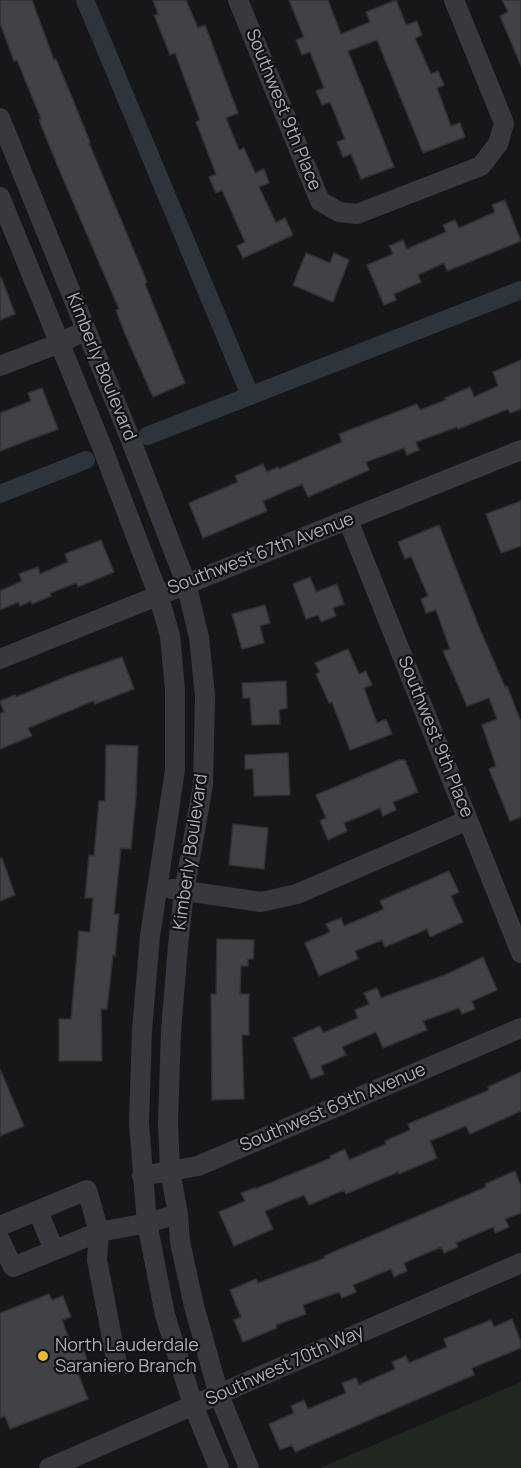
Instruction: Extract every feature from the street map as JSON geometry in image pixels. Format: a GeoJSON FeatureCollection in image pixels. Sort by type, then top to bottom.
{"type":"FeatureCollection","features":[{"type":"Feature","properties":{"kind":"street","name":"Southwest 9th Place"},"geometry":{"type":"LineString","coordinates":[[238,0],[320,201],[339,212],[357,214],[481,166],[498,144],[504,123],[454,0]]}},
{"type":"Feature","properties":{"kind":"street","name":"Kimberly Boulevard"},"geometry":{"type":"LineString","coordinates":[[0,118],[186,583],[199,637],[205,696],[203,785],[177,946],[168,1122],[170,1171],[178,1214],[180,1242],[194,1306],[219,1395],[249,1468]]}},
{"type":"Feature","properties":{"kind":"street","name":"Kimberly Boulevard"},"geometry":{"type":"LineString","coordinates":[[0,197],[158,594],[170,636],[175,690],[175,770],[150,936],[142,1030],[139,1123],[142,1176],[147,1223],[165,1315],[193,1405],[219,1468]]}},
{"type":"Feature","properties":{"kind":"street"},"geometry":{"type":"LineString","coordinates":[[0,366],[60,343],[86,330]]}},
{"type":"Feature","properties":{"kind":"street","name":"Southwest 67th Avenue"},"geometry":{"type":"LineString","coordinates":[[0,659],[521,450]]}},
{"type":"Feature","properties":{"kind":"street","name":"Southwest 9th Place"},"geometry":{"type":"LineString","coordinates":[[348,520],[521,953]]}},
{"type":"Feature","properties":{"kind":"street"},"geometry":{"type":"LineString","coordinates":[[158,885],[184,892],[261,902],[297,894],[468,820]]}},
{"type":"Feature","properties":{"kind":"street","name":"Southwest 69th Avenue"},"geometry":{"type":"LineString","coordinates":[[142,1176],[198,1166],[521,1028]]}},
{"type":"Feature","properties":{"kind":"street"},"geometry":{"type":"LineString","coordinates":[[0,1226],[87,1190],[99,1232],[97,1260],[117,1364]]}},
{"type":"Feature","properties":{"kind":"street"},"geometry":{"type":"LineString","coordinates":[[38,1211],[54,1250]]}},
{"type":"Feature","properties":{"kind":"street"},"geometry":{"type":"LineString","coordinates":[[0,1240],[13,1267],[99,1232],[147,1223],[178,1214]]}},
{"type":"Feature","properties":{"kind":"street","name":"Southwest 70th Way"},"geometry":{"type":"LineString","coordinates":[[49,1468],[521,1263]]}},
{"type":"Feature","properties":{"kind":"shaded area"},"geometry":{"type":"Polygon","coordinates":[[[521,1382],[521,1468],[320,1468],[521,1382]]]}},
{"type":"Feature","properties":{"kind":"building"},"geometry":{"type":"Polygon","coordinates":[[[0,0],[32,0],[54,60],[56,59],[69,90],[147,282],[145,284],[185,383],[153,397],[125,334],[116,310],[119,309],[58,167],[17,60],[14,61],[0,23],[0,0]]]}},
{"type":"Feature","properties":{"kind":"building"},"geometry":{"type":"Polygon","coordinates":[[[153,0],[186,0],[198,28],[205,25],[238,113],[226,118],[239,150],[244,148],[255,173],[264,169],[269,183],[259,187],[276,223],[285,218],[293,235],[243,258],[237,246],[245,242],[222,190],[216,193],[209,177],[216,174],[196,122],[200,120],[175,53],[170,55],[154,15],[158,14],[153,0]]]}},
{"type":"Feature","properties":{"kind":"building"},"geometry":{"type":"Polygon","coordinates":[[[289,0],[328,0],[341,34],[370,22],[366,12],[396,0],[406,25],[417,21],[422,35],[415,38],[431,74],[438,71],[444,85],[437,88],[451,126],[460,123],[465,137],[423,153],[377,40],[348,51],[394,167],[361,179],[351,154],[343,157],[337,142],[345,139],[330,102],[322,105],[316,91],[324,88],[310,52],[302,55],[296,40],[304,37],[289,0]]]}},
{"type":"Feature","properties":{"kind":"building"},"geometry":{"type":"Polygon","coordinates":[[[502,0],[521,0],[521,66],[500,16],[508,12],[502,0]]]}},
{"type":"Feature","properties":{"kind":"building"},"geometry":{"type":"Polygon","coordinates":[[[505,200],[521,241],[447,271],[444,263],[418,275],[421,282],[394,294],[396,300],[384,305],[367,265],[393,254],[389,246],[403,240],[407,249],[446,232],[443,225],[455,220],[459,228],[495,212],[492,205],[505,200]]]}},
{"type":"Feature","properties":{"kind":"building"},"geometry":{"type":"Polygon","coordinates":[[[306,253],[330,263],[334,253],[349,260],[333,302],[293,285],[306,253]]]}},
{"type":"Feature","properties":{"kind":"building"},"geometry":{"type":"Polygon","coordinates":[[[0,278],[15,314],[0,320],[0,278]]]}},
{"type":"Feature","properties":{"kind":"building"},"geometry":{"type":"Polygon","coordinates":[[[521,360],[521,409],[510,413],[508,409],[458,429],[457,427],[416,442],[419,450],[407,455],[404,448],[366,462],[369,470],[308,497],[302,484],[263,501],[267,511],[203,538],[189,503],[238,482],[235,476],[263,464],[267,472],[278,467],[279,469],[342,442],[339,434],[417,404],[420,410],[470,387],[474,397],[498,386],[493,372],[521,360]]]}},
{"type":"Feature","properties":{"kind":"building"},"geometry":{"type":"Polygon","coordinates":[[[42,388],[58,429],[0,451],[0,413],[31,401],[28,393],[42,388]]]}},
{"type":"Feature","properties":{"kind":"building"},"geometry":{"type":"Polygon","coordinates":[[[521,501],[521,546],[501,553],[486,514],[521,501]]]}},
{"type":"Feature","properties":{"kind":"building"},"geometry":{"type":"Polygon","coordinates":[[[439,525],[479,627],[521,722],[521,817],[510,821],[489,769],[496,766],[482,725],[497,719],[489,698],[467,706],[443,651],[450,649],[436,610],[426,613],[421,599],[428,596],[411,556],[405,559],[398,542],[439,525]]]}},
{"type":"Feature","properties":{"kind":"building"},"geometry":{"type":"Polygon","coordinates":[[[101,540],[114,572],[78,587],[76,583],[50,593],[51,596],[32,604],[31,601],[20,606],[18,602],[0,610],[0,591],[22,581],[19,574],[38,567],[40,574],[68,562],[65,554],[101,540]]]}},
{"type":"Feature","properties":{"kind":"building"},"geometry":{"type":"Polygon","coordinates":[[[310,577],[316,592],[337,584],[344,604],[333,608],[336,616],[321,622],[318,615],[306,619],[293,584],[310,577]]]}},
{"type":"Feature","properties":{"kind":"building"},"geometry":{"type":"Polygon","coordinates":[[[265,605],[270,623],[260,626],[264,643],[242,649],[232,614],[265,605]]]}},
{"type":"Feature","properties":{"kind":"building"},"geometry":{"type":"Polygon","coordinates":[[[348,649],[359,674],[366,671],[372,685],[364,688],[377,723],[386,719],[392,734],[350,750],[332,702],[329,703],[316,674],[320,672],[315,663],[348,649]]]}},
{"type":"Feature","properties":{"kind":"building"},"geometry":{"type":"Polygon","coordinates":[[[122,657],[134,689],[95,704],[93,701],[28,728],[32,736],[0,749],[0,714],[4,712],[0,701],[122,657]]]}},
{"type":"Feature","properties":{"kind":"building"},"geometry":{"type":"Polygon","coordinates":[[[286,681],[287,708],[279,710],[280,724],[252,725],[250,698],[243,698],[242,683],[286,681]]]}},
{"type":"Feature","properties":{"kind":"building"},"geometry":{"type":"Polygon","coordinates":[[[106,745],[138,746],[131,849],[121,848],[114,914],[119,914],[115,956],[113,955],[107,1009],[101,1009],[102,1061],[59,1061],[59,1019],[71,1019],[79,931],[90,932],[93,898],[85,898],[89,855],[94,856],[99,801],[105,801],[106,745]]]}},
{"type":"Feature","properties":{"kind":"building"},"geometry":{"type":"Polygon","coordinates":[[[288,753],[290,795],[254,796],[253,769],[245,769],[245,755],[288,753]]]}},
{"type":"Feature","properties":{"kind":"building"},"geometry":{"type":"Polygon","coordinates":[[[399,760],[405,760],[418,792],[393,802],[396,810],[383,816],[380,808],[344,823],[347,831],[328,840],[320,821],[326,818],[316,795],[399,760]]]}},
{"type":"Feature","properties":{"kind":"building"},"geometry":{"type":"Polygon","coordinates":[[[233,824],[268,828],[264,869],[229,865],[233,824]]]}},
{"type":"Feature","properties":{"kind":"building"},"geometry":{"type":"Polygon","coordinates":[[[0,858],[2,858],[15,895],[0,901],[0,858]]]}},
{"type":"Feature","properties":{"kind":"building"},"geometry":{"type":"Polygon","coordinates":[[[449,871],[459,892],[451,896],[463,922],[430,937],[427,929],[385,947],[382,940],[355,951],[358,959],[319,976],[305,943],[330,932],[326,924],[341,918],[344,926],[384,909],[380,901],[449,871]]]}},
{"type":"Feature","properties":{"kind":"building"},"geometry":{"type":"Polygon","coordinates":[[[217,939],[254,940],[253,959],[248,959],[248,966],[241,966],[240,994],[249,994],[249,1035],[242,1035],[244,1099],[212,1100],[211,994],[216,994],[217,939]]]}},
{"type":"Feature","properties":{"kind":"building"},"geometry":{"type":"Polygon","coordinates":[[[483,957],[497,990],[472,1001],[475,1009],[462,1014],[459,1008],[423,1021],[427,1030],[383,1048],[376,1032],[342,1047],[346,1055],[321,1066],[324,1074],[311,1079],[293,1038],[320,1026],[323,1033],[358,1018],[355,1010],[369,1004],[364,993],[377,988],[381,998],[445,975],[483,957]]]}},
{"type":"Feature","properties":{"kind":"building"},"geometry":{"type":"Polygon","coordinates":[[[0,1069],[24,1126],[0,1136],[0,1069]]]}},
{"type":"Feature","properties":{"kind":"building"},"geometry":{"type":"Polygon","coordinates":[[[521,1072],[521,1111],[470,1134],[466,1126],[430,1141],[437,1158],[399,1174],[398,1172],[346,1194],[344,1190],[309,1205],[304,1195],[265,1211],[273,1229],[234,1246],[219,1212],[245,1201],[241,1193],[331,1158],[330,1156],[345,1149],[349,1160],[386,1144],[385,1141],[410,1130],[408,1124],[489,1090],[488,1087],[521,1072]]]}},
{"type":"Feature","properties":{"kind":"building"},"geometry":{"type":"Polygon","coordinates":[[[515,1171],[521,1186],[521,1213],[505,1219],[509,1227],[495,1233],[493,1227],[456,1243],[458,1247],[444,1253],[441,1247],[404,1263],[407,1271],[394,1277],[391,1269],[353,1285],[356,1292],[342,1298],[339,1292],[303,1305],[306,1314],[276,1325],[277,1328],[243,1342],[234,1320],[241,1317],[230,1290],[256,1279],[258,1283],[325,1258],[324,1256],[486,1187],[485,1184],[515,1171]]]}},
{"type":"Feature","properties":{"kind":"building","name":"North Lauderdale Saraniero Branch"},"geometry":{"type":"Polygon","coordinates":[[[49,1294],[52,1300],[63,1296],[71,1317],[62,1320],[73,1349],[82,1346],[88,1363],[76,1368],[88,1399],[10,1429],[5,1416],[0,1418],[0,1313],[49,1294]]]}},
{"type":"Feature","properties":{"kind":"building"},"geometry":{"type":"Polygon","coordinates":[[[512,1319],[521,1348],[472,1368],[474,1375],[295,1452],[292,1445],[280,1450],[269,1424],[294,1413],[291,1406],[304,1400],[308,1409],[346,1393],[342,1383],[356,1378],[359,1385],[395,1369],[392,1362],[406,1356],[409,1363],[447,1347],[444,1339],[491,1320],[494,1327],[512,1319]]]}},
{"type":"Feature","properties":{"kind":"waterway"},"geometry":{"type":"LineString","coordinates":[[85,0],[250,395]]}},
{"type":"Feature","properties":{"kind":"waterway"},"geometry":{"type":"LineString","coordinates":[[147,436],[521,290]]}},
{"type":"Feature","properties":{"kind":"waterway"},"geometry":{"type":"LineString","coordinates":[[0,494],[86,460]]}},
{"type":"Feature","properties":{"kind":"place","name":"North Lauderdale Saraniero Branch"},"geometry":{"type":"Point","coordinates":[43,1356]}}]}
